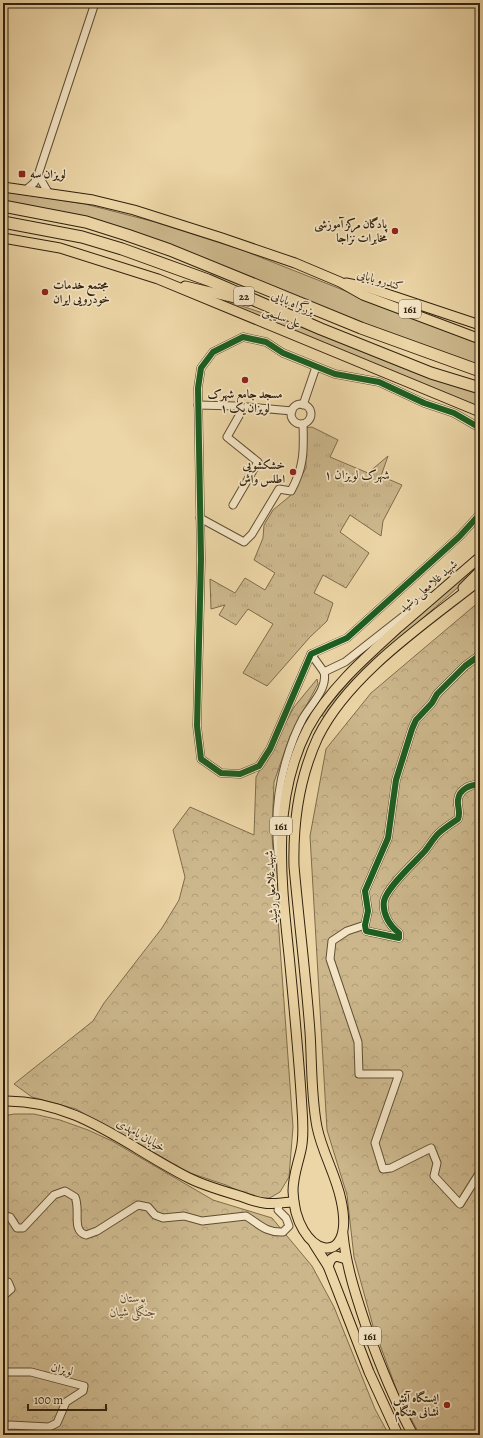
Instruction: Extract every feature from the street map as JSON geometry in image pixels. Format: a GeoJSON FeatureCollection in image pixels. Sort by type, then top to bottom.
{"type":"FeatureCollection","features":[{"type":"Feature","properties":{"kind":"highway","name":"بزرگراه بابایی"},"geometry":{"type":"LineString","coordinates":[[3,206],[86,222],[127,235],[170,250],[361,328],[480,371]]}},
{"type":"Feature","properties":{"kind":"highway","name":"بزرگراه بابایی"},"geometry":{"type":"LineString","coordinates":[[3,222],[82,237],[122,249],[208,280],[266,306],[431,373],[480,388]]}},
{"type":"Feature","properties":{"kind":"main road"},"geometry":{"type":"LineString","coordinates":[[3,187],[48,192],[93,200],[142,213],[222,238],[340,282],[363,295],[480,339]]}},
{"type":"Feature","properties":{"kind":"main road","name":"علی سلیمی"},"geometry":{"type":"LineString","coordinates":[[3,238],[60,248],[158,279],[480,412]]}},
{"type":"Feature","properties":{"kind":"main road"},"geometry":{"type":"LineString","coordinates":[[158,279],[266,306]]}},
{"type":"Feature","properties":{"kind":"main road","name":"کندرو بابایی"},"geometry":{"type":"LineString","coordinates":[[340,282],[366,287],[480,325]]}},
{"type":"Feature","properties":{"kind":"main road","name":"161"},"geometry":{"type":"LineString","coordinates":[[340,282],[480,333]]}},
{"type":"Feature","properties":{"kind":"main road","name":"شهید غلامعلی رشید"},"geometry":{"type":"LineString","coordinates":[[314,1244],[300,1225],[294,1202],[293,1185],[302,1147],[302,1109],[281,872],[282,819],[286,792],[292,771],[308,729],[320,710],[349,674],[480,557]]}},
{"type":"Feature","properties":{"kind":"main road"},"geometry":{"type":"LineString","coordinates":[[446,607],[480,571]]}},
{"type":"Feature","properties":{"kind":"main road","name":"شهید غلامعلی رشید"},"geometry":{"type":"LineString","coordinates":[[342,1231],[344,1215],[341,1197],[328,1165],[317,1128],[312,1091],[310,1031],[294,866],[294,836],[299,796],[304,774],[319,736],[340,704],[379,662],[480,580]]}},
{"type":"Feature","properties":{"kind":"main road","name":"خیابان یامهدی"},"geometry":{"type":"LineString","coordinates":[[3,1101],[56,1107],[83,1117],[188,1177],[209,1187],[263,1203],[279,1204],[294,1202]]}},
{"type":"Feature","properties":{"kind":"main road"},"geometry":{"type":"LineString","coordinates":[[263,1203],[278,1200],[284,1196],[293,1185]]}},
{"type":"Feature","properties":{"kind":"main road"},"geometry":{"type":"LineString","coordinates":[[314,1244],[328,1249],[335,1246],[340,1240],[342,1231]]}},
{"type":"Feature","properties":{"kind":"main road","name":"161"},"geometry":{"type":"LineString","coordinates":[[342,1231],[346,1259],[354,1292],[381,1368],[413,1435]]}},
{"type":"Feature","properties":{"kind":"main road","name":"161"},"geometry":{"type":"LineString","coordinates":[[314,1244],[328,1266],[369,1372],[398,1435]]}},
{"type":"Feature","properties":{"kind":"main road"},"geometry":{"type":"LineString","coordinates":[[328,1266],[330,1259],[336,1256],[346,1259]]}},
{"type":"Feature","properties":{"kind":"street"},"geometry":{"type":"LineString","coordinates":[[26,190],[34,183],[38,175],[95,3]]}},
{"type":"Feature","properties":{"kind":"street"},"geometry":{"type":"LineString","coordinates":[[38,175],[48,192]]}},
{"type":"Feature","properties":{"kind":"street"},"geometry":{"type":"LineString","coordinates":[[480,428],[454,413],[424,403],[379,382],[335,374],[283,353],[266,342],[243,337],[213,352],[201,368],[198,405],[200,518],[197,726],[201,758],[221,773],[240,774],[259,766],[270,749],[312,654],[347,638],[459,537],[480,514]]}},
{"type":"Feature","properties":{"kind":"street"},"geometry":{"type":"LineString","coordinates":[[304,405],[316,367]]}},
{"type":"Feature","properties":{"kind":"street"},"geometry":{"type":"LineString","coordinates":[[198,405],[292,411]]}},
{"type":"Feature","properties":{"kind":"street"},"geometry":{"type":"LineString","coordinates":[[292,411],[295,407],[304,405]]}},
{"type":"Feature","properties":{"kind":"street"},"geometry":{"type":"LineString","coordinates":[[303,424],[308,421],[310,415],[309,409],[304,405]]}},
{"type":"Feature","properties":{"kind":"street"},"geometry":{"type":"LineString","coordinates":[[233,505],[258,462],[227,437],[244,407]]}},
{"type":"Feature","properties":{"kind":"street"},"geometry":{"type":"LineString","coordinates":[[292,411],[294,420],[303,424]]}},
{"type":"Feature","properties":{"kind":"street"},"geometry":{"type":"LineString","coordinates":[[200,518],[244,542],[252,534],[279,488],[291,491],[299,476],[304,455],[303,424]]}},
{"type":"Feature","properties":{"kind":"street"},"geometry":{"type":"LineString","coordinates":[[324,672],[345,662],[407,612],[451,582]]}},
{"type":"Feature","properties":{"kind":"street"},"geometry":{"type":"LineString","coordinates":[[281,872],[276,831],[277,802],[282,775],[286,759],[300,725],[325,682],[324,672],[312,654]]}},
{"type":"Feature","properties":{"kind":"street"},"geometry":{"type":"LineString","coordinates":[[480,655],[465,666],[437,694],[432,703],[416,720],[396,780],[388,838],[365,891],[368,911],[364,924],[366,931],[399,938],[399,933],[392,928],[386,915],[384,900],[408,867],[425,850],[439,832],[458,818],[460,810],[458,801],[462,791],[469,786],[480,785]]}},
{"type":"Feature","properties":{"kind":"street"},"geometry":{"type":"LineString","coordinates":[[364,924],[347,931],[332,941],[330,959],[358,1042],[359,1074],[399,1074],[375,1143],[383,1168],[391,1168],[430,1148],[437,1163],[434,1176],[460,1204],[480,1172]]}},
{"type":"Feature","properties":{"kind":"street"},"geometry":{"type":"LineString","coordinates":[[3,1216],[10,1217],[17,1228],[23,1228],[54,1195],[65,1192],[75,1197],[79,1204],[77,1227],[79,1232],[86,1235],[97,1231],[134,1207],[144,1204],[148,1206],[155,1215],[163,1218],[184,1216],[202,1221],[246,1216],[260,1227],[269,1231],[283,1232],[289,1226],[286,1218],[278,1210],[279,1204]]}},
{"type":"Feature","properties":{"kind":"street"},"geometry":{"type":"LineString","coordinates":[[3,1282],[8,1282],[11,1290],[3,1296]]}},
{"type":"Feature","properties":{"kind":"street","name":"لویزان"},"geometry":{"type":"LineString","coordinates":[[3,1372],[31,1372],[84,1386],[83,1391],[66,1402],[57,1423],[49,1427],[10,1425],[3,1428]]}},
{"type":"Feature","properties":{"kind":"green space"},"geometry":{"type":"Polygon","coordinates":[[[3,191],[85,204],[155,222],[242,250],[386,307],[480,341],[480,367],[443,355],[199,257],[3,203],[3,191]]]}},
{"type":"Feature","properties":{"kind":"green space"},"geometry":{"type":"Polygon","coordinates":[[[184,287],[278,318],[418,374],[480,394],[480,409],[184,287]]]}},
{"type":"Feature","properties":{"kind":"green space"},"geometry":{"type":"Polygon","coordinates":[[[312,427],[338,440],[330,457],[368,473],[388,456],[381,476],[402,485],[383,521],[381,536],[350,515],[340,532],[369,553],[346,588],[323,575],[314,593],[333,603],[327,621],[310,637],[267,686],[243,673],[273,624],[248,609],[236,625],[219,615],[225,605],[211,609],[210,579],[235,593],[245,578],[265,590],[275,573],[254,560],[263,538],[264,525],[273,510],[290,496],[306,468],[305,428],[312,427]]]}},
{"type":"Feature","properties":{"kind":"green space"},"geometry":{"type":"Polygon","coordinates":[[[480,562],[480,568],[384,652],[325,717],[321,715],[361,667],[480,562]]]}},
{"type":"Feature","properties":{"kind":"green space"},"geometry":{"type":"Polygon","coordinates":[[[480,601],[480,1435],[420,1435],[400,1399],[373,1326],[354,1257],[347,1195],[327,1130],[310,836],[326,749],[371,693],[480,601]]]}},
{"type":"Feature","properties":{"kind":"green space"},"geometry":{"type":"Polygon","coordinates":[[[317,679],[318,684],[290,736],[274,782],[272,835],[293,1127],[289,1177],[280,1192],[268,1199],[249,1196],[226,1185],[184,1171],[76,1109],[32,1097],[14,1084],[93,1021],[104,1003],[162,928],[179,900],[185,877],[173,830],[190,807],[254,835],[256,777],[294,707],[317,679]]]}},
{"type":"Feature","properties":{"kind":"green space","name":"بوستان جنگلی شیان"},"geometry":{"type":"Polygon","coordinates":[[[14,1114],[34,1114],[60,1120],[88,1130],[112,1141],[213,1200],[272,1218],[312,1266],[334,1307],[375,1409],[389,1435],[3,1435],[3,1116],[14,1114]]]}},
{"type":"Feature","properties":{"kind":"cycle path"},"geometry":{"type":"LineString","coordinates":[[480,428],[454,413],[424,403],[379,382],[335,374],[283,353],[266,342],[243,337],[213,352],[201,368],[198,388],[201,559],[197,726],[201,759],[221,773],[240,774],[259,766],[270,749],[311,654],[347,638],[459,537],[480,514]]}},
{"type":"Feature","properties":{"kind":"cycle path"},"geometry":{"type":"LineString","coordinates":[[480,655],[465,666],[437,694],[432,703],[416,720],[412,729],[396,780],[388,838],[365,891],[368,911],[365,925],[366,931],[399,938],[399,933],[385,915],[384,901],[386,895],[438,834],[458,819],[458,800],[463,790],[469,786],[480,785]]}},
{"type":"Feature","properties":{"kind":"place","name":"لویزان سه"},"geometry":{"type":"Point","coordinates":[22,174]}},
{"type":"Feature","properties":{"kind":"place","name":"پادگان مرکز آموزشی مخابرات نزاجا"},"geometry":{"type":"Point","coordinates":[395,231]}},
{"type":"Feature","properties":{"kind":"place","name":"مجتمع خدمات خودرویی ایران"},"geometry":{"type":"Point","coordinates":[45,292]}},
{"type":"Feature","properties":{"kind":"place","name":"مسجد جامع شهرک لویزان یک ۱"},"geometry":{"type":"Point","coordinates":[245,380]}},
{"type":"Feature","properties":{"kind":"place","name":"خشکشویی اطلس واش"},"geometry":{"type":"Point","coordinates":[293,472]}},
{"type":"Feature","properties":{"kind":"place","name":"ایستگاه آتش نشانی هنگام"},"geometry":{"type":"Point","coordinates":[447,1405]}},
{"type":"Feature","properties":{"kind":"district","name":"شهرک لویزان ۱"},"geometry":{"type":"Point","coordinates":[357,474]}}]}
